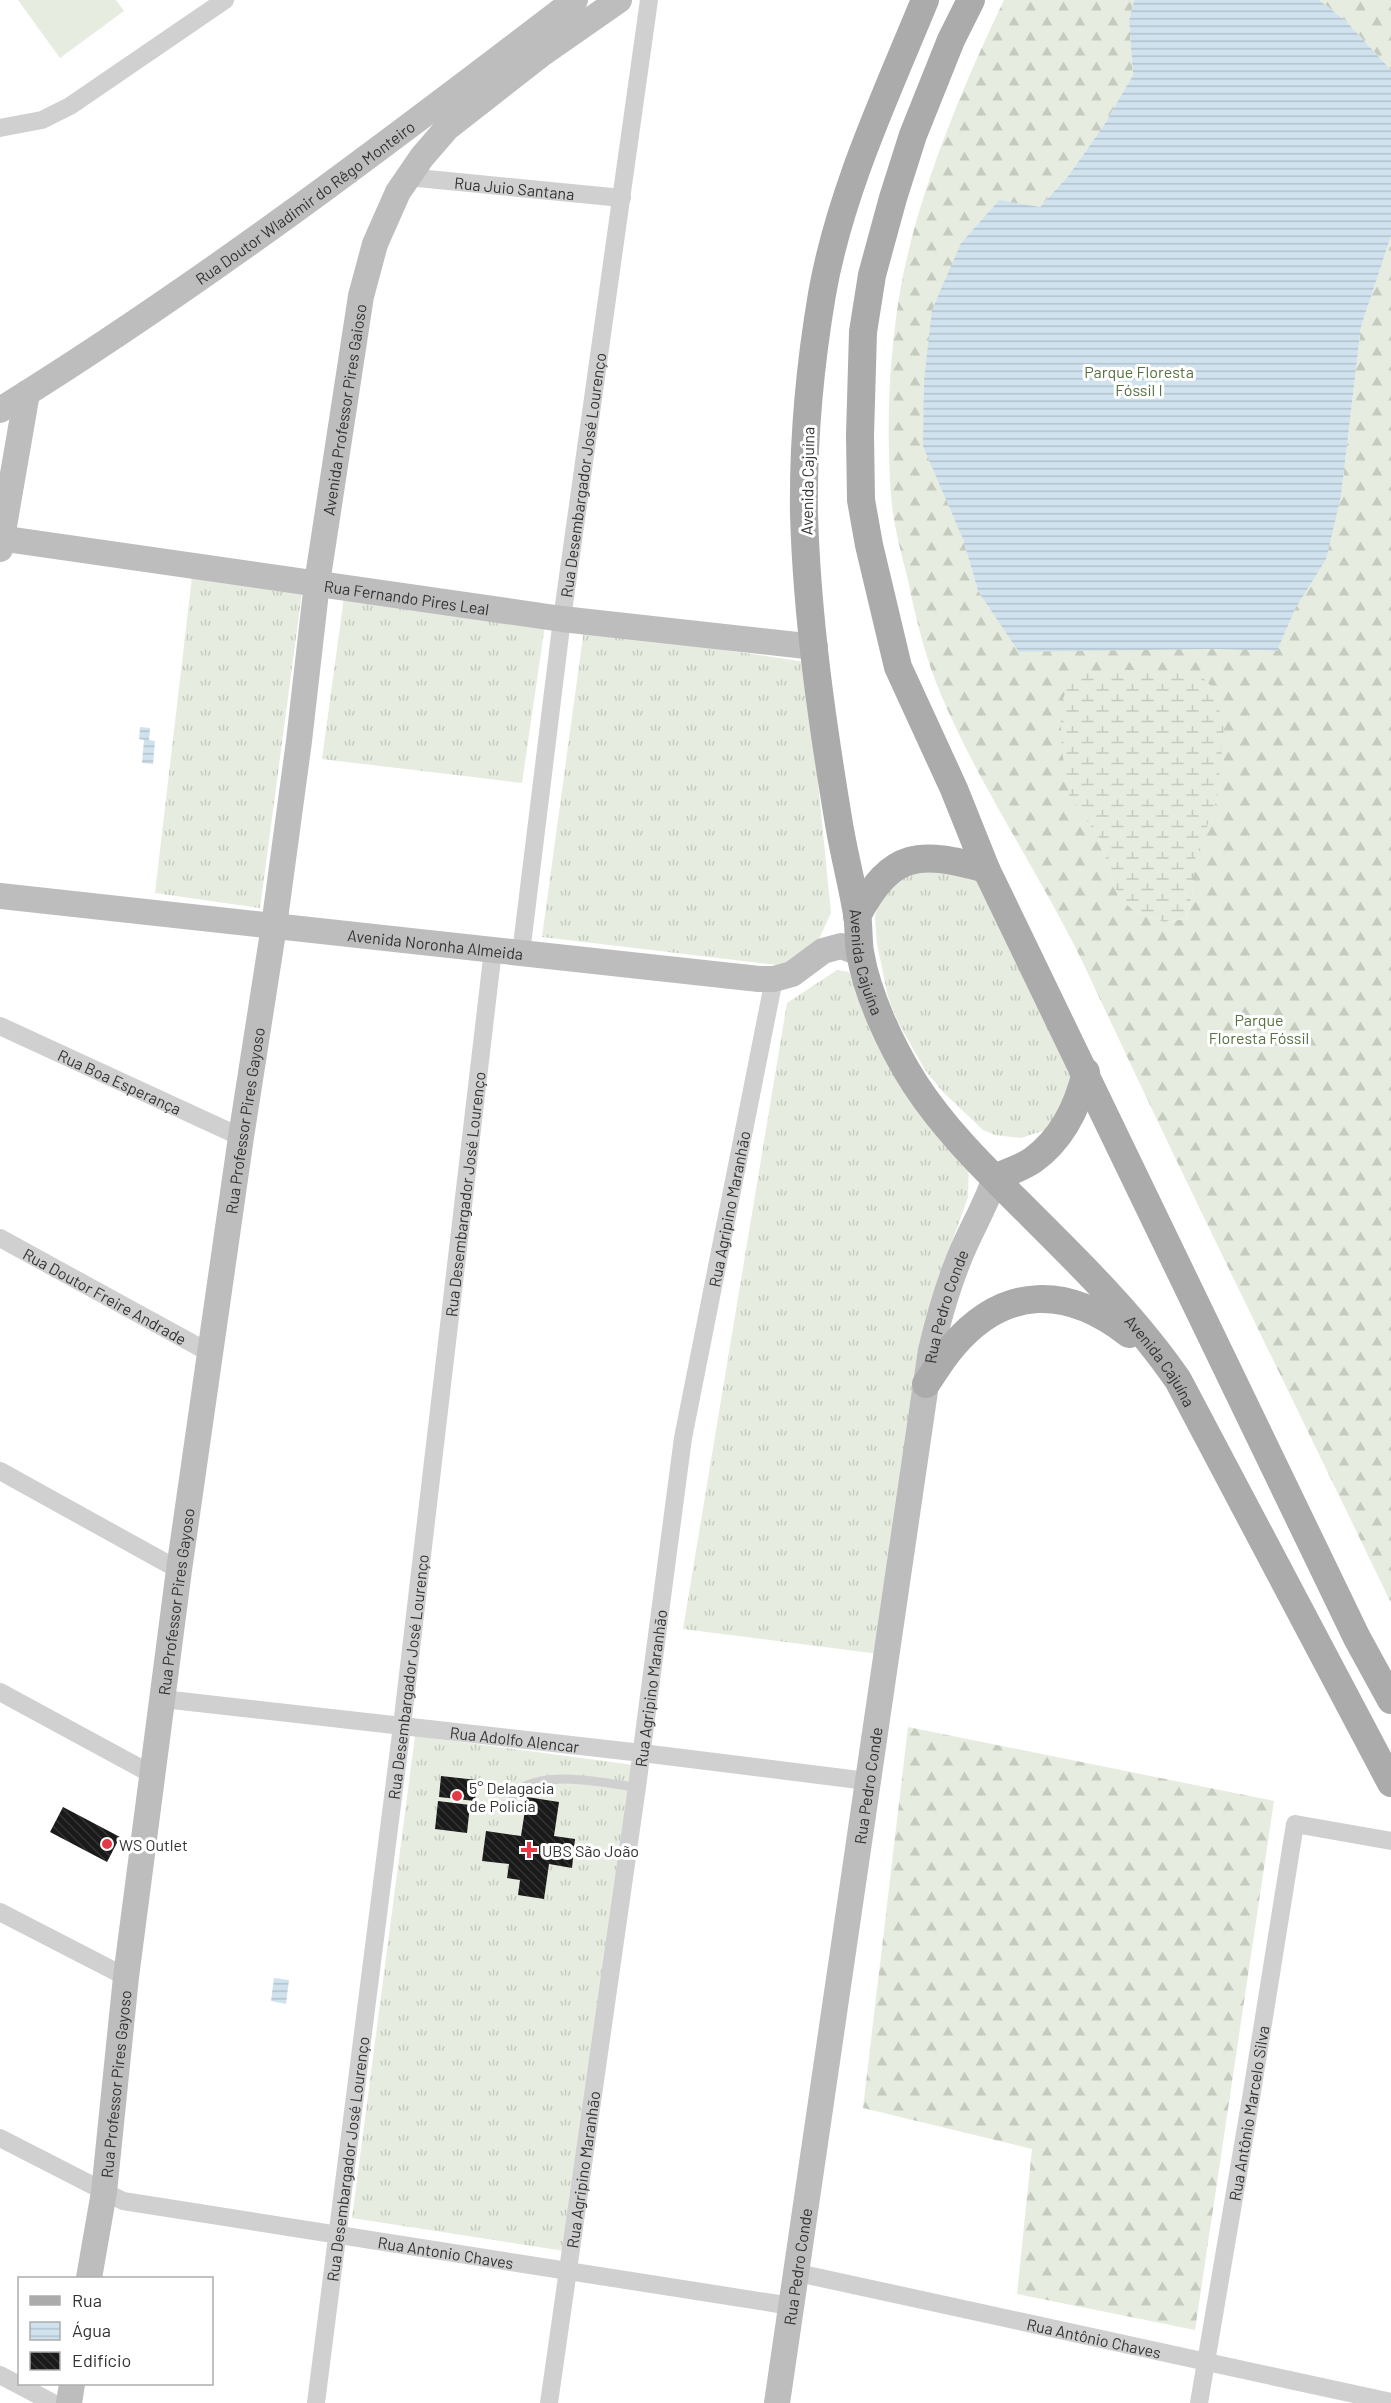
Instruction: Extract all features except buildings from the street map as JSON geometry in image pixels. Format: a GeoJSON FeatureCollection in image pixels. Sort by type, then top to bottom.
{"type":"FeatureCollection","features":[{"type":"Feature","properties":{"kind":"main road","name":"Rua Doutor Wladimir do Rêgo Monteiro"},"geometry":{"type":"LineString","coordinates":[[0,410],[191,284],[400,134],[575,0]]}},
{"type":"Feature","properties":{"kind":"main road","name":"Avenida Professor Pires Gaioso"},"geometry":{"type":"LineString","coordinates":[[274,926],[317,583],[361,296],[375,244],[407,177],[447,128],[543,53],[619,0]]}},
{"type":"Feature","properties":{"kind":"main road","name":"Avenida Cajuína"},"geometry":{"type":"LineString","coordinates":[[925,0],[867,144],[840,225],[822,293],[811,387],[804,511],[808,584],[827,752],[857,916],[860,953],[880,1018],[915,1083],[952,1135],[1059,1243],[1136,1326],[1167,1365],[1249,1512],[1300,1614],[1391,1783]]}},
{"type":"Feature","properties":{"kind":"main road"},"geometry":{"type":"LineString","coordinates":[[970,0],[951,40],[913,135],[872,275],[863,332],[860,435],[863,512],[882,604],[898,667],[954,789],[986,869],[1086,1072],[1357,1638],[1391,1700]]}},
{"type":"Feature","properties":{"kind":"main road"},"geometry":{"type":"LineString","coordinates":[[1,542],[27,393]]}},
{"type":"Feature","properties":{"kind":"main road","name":"Rua Fernando Pires Leal"},"geometry":{"type":"LineString","coordinates":[[1,542],[317,583],[562,620],[814,647]]}},
{"type":"Feature","properties":{"kind":"main road"},"geometry":{"type":"LineString","coordinates":[[857,916],[870,891],[882,876],[907,862],[926,858],[951,859],[986,869]]}},
{"type":"Feature","properties":{"kind":"main road","name":"Avenida Noronha Almeida"},"geometry":{"type":"LineString","coordinates":[[0,896],[774,979],[792,974],[823,951],[841,946],[860,953]]}},
{"type":"Feature","properties":{"kind":"main road","name":"Rua Professor Pires Gayoso"},"geometry":{"type":"LineString","coordinates":[[90,2277],[104,2192],[126,1977],[179,1570],[241,1137],[274,926]]}},
{"type":"Feature","properties":{"kind":"main road"},"geometry":{"type":"LineString","coordinates":[[995,1178],[1033,1160],[1058,1134],[1076,1106],[1086,1072]]}},
{"type":"Feature","properties":{"kind":"main road","name":"Rua Pedro Conde"},"geometry":{"type":"LineString","coordinates":[[777,2403],[798,2273],[867,1781],[926,1384],[939,1316],[970,1233],[988,1199],[995,1178]]}},
{"type":"Feature","properties":{"kind":"main road"},"geometry":{"type":"LineString","coordinates":[[926,1384],[952,1346],[982,1319],[1008,1304],[1037,1297],[1076,1303],[1097,1313],[1122,1329],[1167,1365]]}},
{"type":"Feature","properties":{"kind":"main road"},"geometry":{"type":"LineString","coordinates":[[69,2403],[72,2385]]}},
{"type":"Feature","properties":{"kind":"street"},"geometry":{"type":"LineString","coordinates":[[0,128],[42,120],[70,106],[225,0]]}},
{"type":"Feature","properties":{"kind":"street","name":"Rua Desembargador José Lourenço"},"geometry":{"type":"LineString","coordinates":[[521,953],[562,620],[649,0]]}},
{"type":"Feature","properties":{"kind":"street","name":"Rua Juio Santana"},"geometry":{"type":"LineString","coordinates":[[407,177],[622,198]]}},
{"type":"Feature","properties":{"kind":"street","name":"Rua Desembargador José Lourenço"},"geometry":{"type":"LineString","coordinates":[[316,2403],[402,1726],[493,950]]}},
{"type":"Feature","properties":{"kind":"street","name":"Rua Agripino Maranhão"},"geometry":{"type":"LineString","coordinates":[[549,2403],[642,1753],[683,1438],[774,979]]}},
{"type":"Feature","properties":{"kind":"street","name":"Rua Boa Esperança"},"geometry":{"type":"LineString","coordinates":[[0,1026],[241,1137]]}},
{"type":"Feature","properties":{"kind":"street","name":"Rua Doutor Freire Andrade"},"geometry":{"type":"LineString","coordinates":[[0,1238],[210,1353]]}},
{"type":"Feature","properties":{"kind":"street"},"geometry":{"type":"LineString","coordinates":[[0,1472],[179,1570]]}},
{"type":"Feature","properties":{"kind":"street"},"geometry":{"type":"LineString","coordinates":[[0,1692],[153,1775]]}},
{"type":"Feature","properties":{"kind":"street","name":"Rua Adolfo Alencar"},"geometry":{"type":"LineString","coordinates":[[163,1699],[867,1781]]}},
{"type":"Feature","properties":{"kind":"street","name":"Rua Antônio Marcelo Silva"},"geometry":{"type":"LineString","coordinates":[[1199,2403],[1295,1824],[1391,1841]]}},
{"type":"Feature","properties":{"kind":"street"},"geometry":{"type":"LineString","coordinates":[[0,1912],[126,1977]]}},
{"type":"Feature","properties":{"kind":"street","name":"Rua Antonio Chaves"},"geometry":{"type":"LineString","coordinates":[[0,2138],[123,2201],[791,2306]]}},
{"type":"Feature","properties":{"kind":"street","name":"Rua Antônio Chaves"},"geometry":{"type":"LineString","coordinates":[[798,2273],[1391,2402]]}},
{"type":"Feature","properties":{"kind":"street"},"geometry":{"type":"LineString","coordinates":[[0,2375],[18,2385]]}},
{"type":"Feature","properties":{"kind":"street"},"geometry":{"type":"LineString","coordinates":[[19,2385],[53,2403]]}},
{"type":"Feature","properties":{"kind":"lane"},"geometry":{"type":"LineString","coordinates":[[513,1797],[517,1789],[547,1778],[637,1787]]}},
{"type":"Feature","properties":{"kind":"green space"},"geometry":{"type":"Polygon","coordinates":[[[18,0],[116,0],[124,11],[60,58],[18,0]]]}},
{"type":"Feature","properties":{"kind":"green space","name":"Parque Floresta Fóssil"},"geometry":{"type":"Polygon","coordinates":[[[1004,0],[1134,0],[1129,21],[1133,75],[1104,125],[1069,175],[1040,207],[998,201],[961,243],[963,539],[978,591],[1210,649],[1277,651],[1341,496],[1361,327],[1391,236],[1391,1603],[1085,967],[958,732],[936,683],[918,625],[895,527],[891,495],[889,416],[894,338],[901,286],[909,250],[930,177],[943,140],[1004,0]],[[1069,794],[1099,838],[1118,896],[1135,912],[1164,922],[1186,919],[1193,892],[1192,865],[1217,799],[1069,794]]]}},
{"type":"Feature","properties":{"kind":"green space"},"geometry":{"type":"Polygon","coordinates":[[[1319,0],[1391,0],[1391,70],[1346,21],[1319,0]]]}},
{"type":"Feature","properties":{"kind":"green space"},"geometry":{"type":"Polygon","coordinates":[[[192,577],[302,592],[260,908],[155,893],[192,577]]]}},
{"type":"Feature","properties":{"kind":"green space"},"geometry":{"type":"Polygon","coordinates":[[[344,597],[545,625],[522,783],[322,759],[344,597]]]}},
{"type":"Feature","properties":{"kind":"green space"},"geometry":{"type":"Polygon","coordinates":[[[584,629],[806,662],[831,913],[818,941],[786,966],[542,937],[584,629]]]}},
{"type":"Feature","properties":{"kind":"green space"},"geometry":{"type":"Polygon","coordinates":[[[1196,671],[1214,689],[1224,728],[1217,799],[1193,865],[1193,891],[1186,919],[1164,922],[1135,912],[1118,896],[1099,838],[1069,795],[1062,751],[1060,708],[1072,672],[1196,671]]]}},
{"type":"Feature","properties":{"kind":"green space"},"geometry":{"type":"Polygon","coordinates":[[[919,869],[977,879],[1074,1067],[1073,1091],[1045,1130],[1021,1138],[995,1135],[983,1130],[943,1092],[925,1070],[898,1022],[888,997],[877,944],[875,916],[879,904],[895,882],[919,869]]]}},
{"type":"Feature","properties":{"kind":"green space"},"geometry":{"type":"Polygon","coordinates":[[[837,970],[849,972],[856,987],[969,1161],[968,1197],[942,1270],[879,1654],[683,1629],[787,1003],[837,970]]]}},
{"type":"Feature","properties":{"kind":"green space"},"geometry":{"type":"Polygon","coordinates":[[[908,1727],[1274,1801],[1195,2330],[1017,2294],[1032,2149],[863,2108],[908,1727]]]}},
{"type":"Feature","properties":{"kind":"green space"},"geometry":{"type":"Polygon","coordinates":[[[415,1736],[634,1765],[564,2251],[352,2218],[415,1736]]]}},
{"type":"Feature","properties":{"kind":"water"},"geometry":{"type":"Polygon","coordinates":[[[1134,0],[1319,0],[1346,21],[1391,70],[1391,236],[1361,327],[1341,496],[1326,559],[1295,609],[1277,651],[1210,649],[1019,652],[978,591],[963,539],[923,446],[924,380],[932,310],[961,243],[999,200],[1040,207],[1069,175],[1104,125],[1133,75],[1129,21],[1134,0]]]}},
{"type":"Feature","properties":{"kind":"water"},"geometry":{"type":"Polygon","coordinates":[[[140,727],[150,728],[149,740],[155,741],[153,764],[142,763],[144,740],[139,739],[140,727]]]}},
{"type":"Feature","properties":{"kind":"water"},"geometry":{"type":"Polygon","coordinates":[[[274,1978],[289,1980],[286,2004],[271,2001],[274,1978]]]}},
{"type":"Feature","properties":{"kind":"place","name":"5° Delagacia de Policia"},"geometry":{"type":"Point","coordinates":[457,1796]}},
{"type":"Feature","properties":{"kind":"place","name":"WS Outlet"},"geometry":{"type":"Point","coordinates":[107,1844]}},
{"type":"Feature","properties":{"kind":"place","name":"UBS São João"},"geometry":{"type":"Point","coordinates":[529,1850]}},
{"type":"Feature","properties":{"kind":"park label","name":"Parque Floresta Fóssil I"},"geometry":{"type":"Point","coordinates":[1139,380]}}]}
